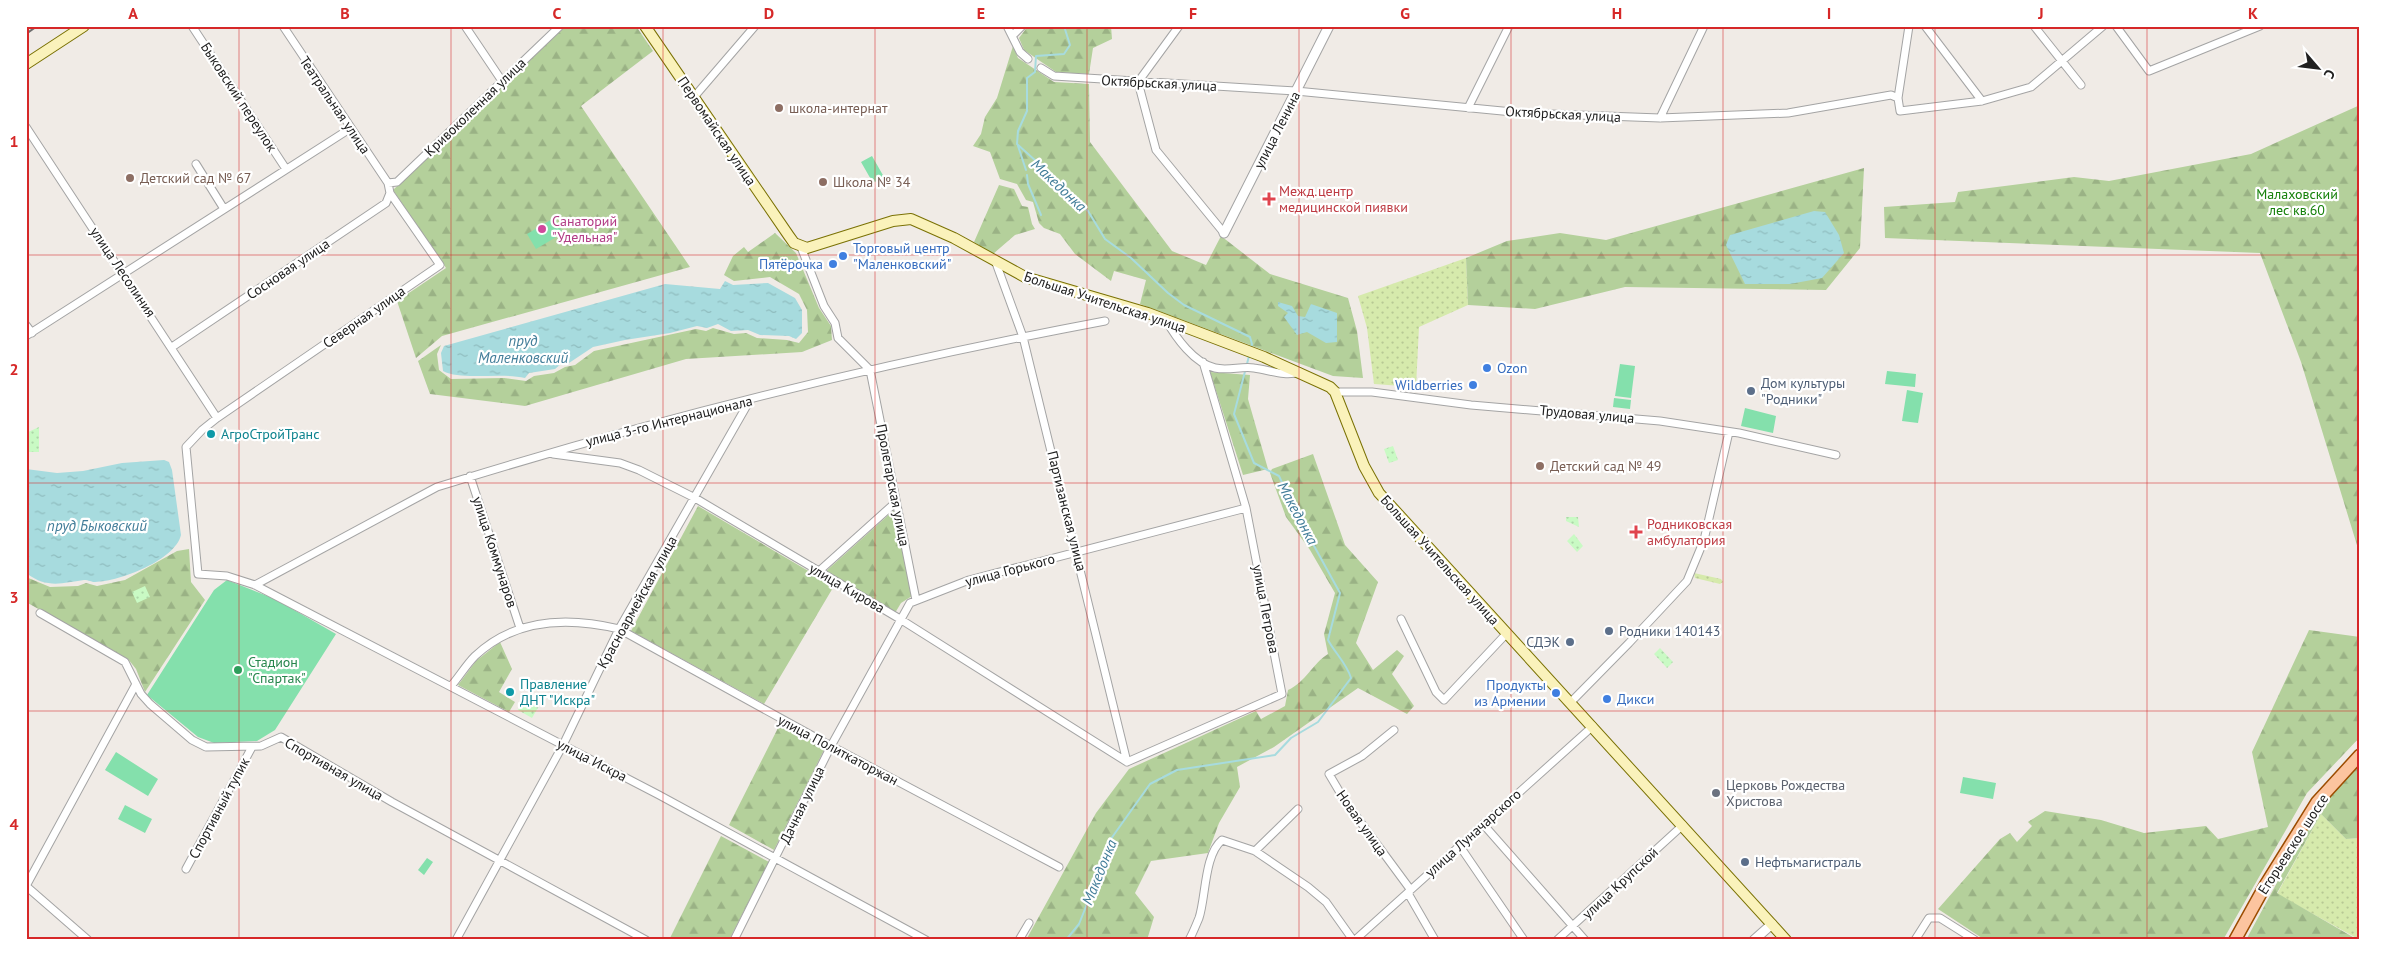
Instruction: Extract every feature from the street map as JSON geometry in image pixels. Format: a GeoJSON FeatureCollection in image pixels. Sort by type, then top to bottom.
{"type":"FeatureCollection","features":[{"type":"Feature","properties":{"kind":"main road"},"geometry":{"type":"LineString","coordinates":[[26,64],[84,26]]}},
{"type":"Feature","properties":{"kind":"main road","name":"Первомайская улица"},"geometry":{"type":"LineString","coordinates":[[645,26],[789,236],[801,247]]}},
{"type":"Feature","properties":{"kind":"main road","name":"Большая Учительская улица"},"geometry":{"type":"LineString","coordinates":[[801,247],[807,248],[893,221],[911,219],[954,238],[996,263],[1025,277],[1166,320],[1264,357],[1322,382],[1335,392],[1364,466],[1379,493],[1786,940]]}},
{"type":"Feature","properties":{"kind":"main road","name":"Егорьевское шоссе"},"geometry":{"type":"LineString","coordinates":[[2236,940],[2266,884],[2317,802],[2360,755]]}},
{"type":"Feature","properties":{"kind":"street","name":"Быковский переулок"},"geometry":{"type":"LineString","coordinates":[[192,26],[286,168]]}},
{"type":"Feature","properties":{"kind":"street","name":"Театральная улица"},"geometry":{"type":"LineString","coordinates":[[283,26],[388,183]]}},
{"type":"Feature","properties":{"kind":"street"},"geometry":{"type":"LineString","coordinates":[[465,26],[502,82]]}},
{"type":"Feature","properties":{"kind":"street"},"geometry":{"type":"LineString","coordinates":[[694,97],[755,26]]}},
{"type":"Feature","properties":{"kind":"street"},"geometry":{"type":"LineString","coordinates":[[1007,26],[1020,52],[1028,58]]}},
{"type":"Feature","properties":{"kind":"street"},"geometry":{"type":"LineString","coordinates":[[1013,35],[1022,26]]}},
{"type":"Feature","properties":{"kind":"street"},"geometry":{"type":"LineString","coordinates":[[1178,26],[1138,82],[1156,150],[1224,233]]}},
{"type":"Feature","properties":{"kind":"street","name":"улица Ленина"},"geometry":{"type":"LineString","coordinates":[[1224,233],[1329,26]]}},
{"type":"Feature","properties":{"kind":"street"},"geometry":{"type":"LineString","coordinates":[[1468,108],[1509,26]]}},
{"type":"Feature","properties":{"kind":"street"},"geometry":{"type":"LineString","coordinates":[[1660,118],[1704,26]]}},
{"type":"Feature","properties":{"kind":"street"},"geometry":{"type":"LineString","coordinates":[[1909,26],[1898,98],[1900,112],[1982,101],[2031,87],[2103,26]]}},
{"type":"Feature","properties":{"kind":"street"},"geometry":{"type":"LineString","coordinates":[[1925,26],[1982,101]]}},
{"type":"Feature","properties":{"kind":"street"},"geometry":{"type":"LineString","coordinates":[[2034,26],[2081,85]]}},
{"type":"Feature","properties":{"kind":"street"},"geometry":{"type":"LineString","coordinates":[[2116,26],[2149,71],[2256,27]]}},
{"type":"Feature","properties":{"kind":"street","name":"Кривоколенная улица"},"geometry":{"type":"LineString","coordinates":[[388,183],[397,182],[502,82],[555,28]]}},
{"type":"Feature","properties":{"kind":"street","name":"Октябрьская улица"},"geometry":{"type":"LineString","coordinates":[[1041,68],[1054,76],[1296,91],[1523,113],[1660,118],[1788,114],[1891,95],[1898,98]]}},
{"type":"Feature","properties":{"kind":"street","name":"улица Лесолиния"},"geometry":{"type":"LineString","coordinates":[[26,127],[217,418]]}},
{"type":"Feature","properties":{"kind":"street"},"geometry":{"type":"LineString","coordinates":[[26,325],[29,335],[286,168],[351,128]]}},
{"type":"Feature","properties":{"kind":"street"},"geometry":{"type":"LineString","coordinates":[[196,164],[224,209]]}},
{"type":"Feature","properties":{"kind":"street"},"geometry":{"type":"LineString","coordinates":[[388,183],[390,193]]}},
{"type":"Feature","properties":{"kind":"street","name":"Сосновая улица"},"geometry":{"type":"LineString","coordinates":[[172,347],[386,203],[390,193]]}},
{"type":"Feature","properties":{"kind":"street","name":"Северная улица"},"geometry":{"type":"LineString","coordinates":[[217,418],[440,265],[390,193]]}},
{"type":"Feature","properties":{"kind":"street"},"geometry":{"type":"LineString","coordinates":[[801,247],[824,306],[835,324],[838,338],[870,370]]}},
{"type":"Feature","properties":{"kind":"street","name":"Партизанская улица"},"geometry":{"type":"LineString","coordinates":[[996,263],[1023,337],[1078,553],[1127,762]]}},
{"type":"Feature","properties":{"kind":"street"},"geometry":{"type":"LineString","coordinates":[[1166,320],[1183,345],[1203,362],[1214,368],[1254,368],[1292,375],[1300,372]]}},
{"type":"Feature","properties":{"kind":"street","name":"улица 3-го Интернационала"},"geometry":{"type":"LineString","coordinates":[[255,585],[437,487],[470,476],[620,432],[870,370],[1105,321]]}},
{"type":"Feature","properties":{"kind":"street","name":"улица Петрова"},"geometry":{"type":"LineString","coordinates":[[1127,762],[1282,694],[1246,508],[1203,362]]}},
{"type":"Feature","properties":{"kind":"street","name":"Пролетарская улица"},"geometry":{"type":"LineString","coordinates":[[870,370],[916,600]]}},
{"type":"Feature","properties":{"kind":"street","name":"Трудовая улица"},"geometry":{"type":"LineString","coordinates":[[1335,392],[1372,392],[1471,404],[1660,421],[1729,432],[1836,455]]}},
{"type":"Feature","properties":{"kind":"street","name":"Красноармейская улица"},"geometry":{"type":"LineString","coordinates":[[456,940],[563,745],[619,629],[750,400]]}},
{"type":"Feature","properties":{"kind":"street","name":"улица Искра"},"geometry":{"type":"LineString","coordinates":[[217,418],[186,447],[198,574],[227,576],[255,585],[563,745],[926,940]]}},
{"type":"Feature","properties":{"kind":"street"},"geometry":{"type":"LineString","coordinates":[[1571,702],[1687,581],[1704,540],[1729,432]]}},
{"type":"Feature","properties":{"kind":"street","name":"улица Кирова"},"geometry":{"type":"LineString","coordinates":[[550,453],[620,463],[639,470],[695,498],[900,620],[1127,762]]}},
{"type":"Feature","properties":{"kind":"street","name":"улица Коммунаров"},"geometry":{"type":"LineString","coordinates":[[470,476],[520,628]]}},
{"type":"Feature","properties":{"kind":"street"},"geometry":{"type":"LineString","coordinates":[[818,572],[896,502]]}},
{"type":"Feature","properties":{"kind":"street","name":"улица Горького"},"geometry":{"type":"LineString","coordinates":[[916,600],[969,580],[1246,508]]}},
{"type":"Feature","properties":{"kind":"street"},"geometry":{"type":"LineString","coordinates":[[900,620],[910,603],[916,600]]}},
{"type":"Feature","properties":{"kind":"street","name":"Спортивная улица"},"geometry":{"type":"LineString","coordinates":[[40,613],[125,662],[136,684],[150,704],[199,744],[206,747],[252,747],[261,746],[281,737],[392,802],[646,940]]}},
{"type":"Feature","properties":{"kind":"street"},"geometry":{"type":"LineString","coordinates":[[1401,619],[1436,692],[1444,700],[1507,633]]}},
{"type":"Feature","properties":{"kind":"street","name":"Дачная улица"},"geometry":{"type":"LineString","coordinates":[[734,940],[831,746],[900,620]]}},
{"type":"Feature","properties":{"kind":"street","name":"улица Политкаторжан"},"geometry":{"type":"LineString","coordinates":[[451,686],[474,657],[488,645],[520,628],[548,622],[563,622],[593,623],[619,629],[831,746],[1059,867]]}},
{"type":"Feature","properties":{"kind":"street"},"geometry":{"type":"LineString","coordinates":[[88,940],[26,886],[136,684]]}},
{"type":"Feature","properties":{"kind":"street","name":"улица Луначарского"},"geometry":{"type":"LineString","coordinates":[[1354,940],[1593,726]]}},
{"type":"Feature","properties":{"kind":"street","name":"Новая улица"},"geometry":{"type":"LineString","coordinates":[[1394,730],[1362,756],[1329,774],[1345,801],[1410,890],[1409,896],[1435,940]]}},
{"type":"Feature","properties":{"kind":"street","name":"Спортивный тупик"},"geometry":{"type":"LineString","coordinates":[[186,869],[252,747]]}},
{"type":"Feature","properties":{"kind":"street"},"geometry":{"type":"LineString","coordinates":[[1255,851],[1298,809]]}},
{"type":"Feature","properties":{"kind":"street"},"geometry":{"type":"LineString","coordinates":[[1483,824],[1585,940]]}},
{"type":"Feature","properties":{"kind":"street","name":"улица Крупской"},"geometry":{"type":"LineString","coordinates":[[1557,940],[1683,825]]}},
{"type":"Feature","properties":{"kind":"street"},"geometry":{"type":"LineString","coordinates":[[1190,940],[1200,917],[1205,882],[1216,845],[1222,840],[1255,851],[1290,873],[1326,902],[1354,940]]}},
{"type":"Feature","properties":{"kind":"street"},"geometry":{"type":"LineString","coordinates":[[1459,845],[1524,940]]}},
{"type":"Feature","properties":{"kind":"street"},"geometry":{"type":"LineString","coordinates":[[1915,940],[1929,918],[1940,918],[1975,940]]}},
{"type":"Feature","properties":{"kind":"street"},"geometry":{"type":"LineString","coordinates":[[1019,940],[1028,923]]}},
{"type":"Feature","properties":{"kind":"street"},"geometry":{"type":"LineString","coordinates":[[1754,940],[1772,924]]}},
{"type":"Feature","properties":{"kind":"green space","name":"Санаторий \"Удельная\""},"geometry":{"type":"Polygon","coordinates":[[[566,26],[636,26],[653,51],[581,106],[690,267],[442,336],[416,358],[397,301],[446,268],[393,190],[566,26]]]}},
{"type":"Feature","properties":{"kind":"green space"},"geometry":{"type":"Polygon","coordinates":[[[1028,26],[1111,26],[1112,39],[1093,48],[1089,74],[1056,72],[1024,50],[1019,38],[1028,26]]]}},
{"type":"Feature","properties":{"kind":"green space"},"geometry":{"type":"Polygon","coordinates":[[[1013,46],[1018,58],[1054,82],[1089,84],[1090,142],[1172,251],[1206,265],[1221,236],[1270,274],[1348,298],[1357,331],[1363,378],[1333,376],[1140,304],[1146,280],[1114,271],[1111,281],[1075,254],[1060,234],[1044,228],[1039,223],[1033,202],[1026,200],[1017,184],[1000,179],[990,152],[973,146],[981,134],[985,117],[997,98],[1013,46]]]}},
{"type":"Feature","properties":{"kind":"green space","name":"Малаховский лес кв.60"},"geometry":{"type":"Polygon","coordinates":[[[2360,105],[2360,555],[2301,362],[2260,253],[1885,238],[1884,207],[1955,202],[1958,192],[2074,177],[2109,181],[2251,154],[2360,105]]]}},
{"type":"Feature","properties":{"kind":"green space"},"geometry":{"type":"Polygon","coordinates":[[[872,156],[884,177],[873,183],[861,162],[872,156]]]}},
{"type":"Feature","properties":{"kind":"green space"},"geometry":{"type":"Polygon","coordinates":[[[1864,168],[1860,248],[1826,290],[1625,287],[1535,309],[1468,305],[1466,258],[1507,241],[1560,233],[1606,240],[1864,168]]]}},
{"type":"Feature","properties":{"kind":"green space"},"geometry":{"type":"Polygon","coordinates":[[[999,185],[1014,189],[1022,206],[1028,207],[1035,229],[1015,235],[993,254],[974,242],[999,185]]]}},
{"type":"Feature","properties":{"kind":"green space"},"geometry":{"type":"Polygon","coordinates":[[[554,218],[563,233],[536,249],[527,234],[554,218]]]}},
{"type":"Feature","properties":{"kind":"green space"},"geometry":{"type":"Polygon","coordinates":[[[775,233],[796,253],[819,308],[831,326],[832,340],[802,352],[686,359],[525,406],[430,394],[418,361],[441,345],[437,354],[439,370],[451,379],[504,378],[526,381],[534,376],[554,373],[565,367],[575,365],[594,351],[696,329],[706,331],[713,328],[734,334],[746,333],[757,338],[787,340],[799,343],[808,332],[807,310],[799,294],[770,277],[734,281],[724,275],[733,256],[744,247],[748,252],[775,233]]]}},
{"type":"Feature","properties":{"kind":"green space"},"geometry":{"type":"Polygon","coordinates":[[[1466,258],[1468,305],[1419,327],[1416,387],[1374,384],[1367,328],[1358,296],[1466,258]]]}},
{"type":"Feature","properties":{"kind":"green space"},"geometry":{"type":"Polygon","coordinates":[[[1620,364],[1635,366],[1631,398],[1615,396],[1620,364]]]}},
{"type":"Feature","properties":{"kind":"green space"},"geometry":{"type":"Polygon","coordinates":[[[1887,371],[1916,374],[1915,387],[1885,384],[1887,371]]]}},
{"type":"Feature","properties":{"kind":"green space"},"geometry":{"type":"Polygon","coordinates":[[[1210,372],[1250,375],[1248,399],[1268,469],[1243,475],[1210,372]]]}},
{"type":"Feature","properties":{"kind":"green space"},"geometry":{"type":"Polygon","coordinates":[[[1907,390],[1923,393],[1918,423],[1902,421],[1907,390]]]}},
{"type":"Feature","properties":{"kind":"green space"},"geometry":{"type":"Polygon","coordinates":[[[1614,398],[1631,400],[1630,409],[1613,407],[1614,398]]]}},
{"type":"Feature","properties":{"kind":"green space"},"geometry":{"type":"Polygon","coordinates":[[[1745,408],[1776,416],[1773,433],[1741,426],[1745,408]]]}},
{"type":"Feature","properties":{"kind":"green space"},"geometry":{"type":"Polygon","coordinates":[[[39,427],[39,452],[26,452],[26,433],[39,427]]]}},
{"type":"Feature","properties":{"kind":"green space"},"geometry":{"type":"Polygon","coordinates":[[[1393,446],[1398,460],[1389,463],[1384,449],[1393,446]]]}},
{"type":"Feature","properties":{"kind":"green space"},"geometry":{"type":"Polygon","coordinates":[[[1313,454],[1345,545],[1378,582],[1356,643],[1373,670],[1397,650],[1404,656],[1392,674],[1414,706],[1407,714],[1358,688],[1274,747],[1237,767],[1240,787],[1219,823],[1208,853],[1151,861],[1135,893],[1154,917],[1147,940],[1026,940],[1096,813],[1129,769],[1256,711],[1261,719],[1285,706],[1288,690],[1300,682],[1328,654],[1324,634],[1335,593],[1310,550],[1286,517],[1270,473],[1272,469],[1313,454]]]}},
{"type":"Feature","properties":{"kind":"green space"},"geometry":{"type":"Polygon","coordinates":[[[698,506],[834,586],[764,704],[631,631],[698,506]]]}},
{"type":"Feature","properties":{"kind":"green space"},"geometry":{"type":"Polygon","coordinates":[[[894,510],[912,596],[901,603],[895,613],[825,572],[894,510]]]}},
{"type":"Feature","properties":{"kind":"green space"},"geometry":{"type":"Polygon","coordinates":[[[1566,517],[1578,517],[1579,527],[1566,521],[1566,517]]]}},
{"type":"Feature","properties":{"kind":"green space"},"geometry":{"type":"Polygon","coordinates":[[[1574,534],[1583,546],[1577,552],[1567,541],[1574,534]]]}},
{"type":"Feature","properties":{"kind":"green space"},"geometry":{"type":"Polygon","coordinates":[[[189,549],[191,582],[205,600],[145,692],[136,669],[128,659],[26,602],[26,577],[50,587],[78,586],[86,583],[97,586],[125,580],[177,551],[189,549]]]}},
{"type":"Feature","properties":{"kind":"green space"},"geometry":{"type":"Polygon","coordinates":[[[1694,573],[1721,579],[1723,582],[1720,584],[1695,578],[1694,573]]]}},
{"type":"Feature","properties":{"kind":"green space","name":"Стадион \"Спартак\""},"geometry":{"type":"Polygon","coordinates":[[[227,580],[275,599],[336,634],[275,730],[257,741],[214,743],[198,737],[147,695],[214,590],[227,580]]]}},
{"type":"Feature","properties":{"kind":"green space"},"geometry":{"type":"Polygon","coordinates":[[[145,586],[150,597],[137,603],[132,592],[145,586]]]}},
{"type":"Feature","properties":{"kind":"green space"},"geometry":{"type":"Polygon","coordinates":[[[2309,630],[2360,637],[2360,737],[2307,793],[2223,940],[1985,940],[1938,909],[2000,839],[2010,833],[2017,842],[2032,826],[2028,822],[2045,811],[2101,820],[2144,833],[2206,826],[2218,839],[2268,827],[2252,752],[2309,630]]]}},
{"type":"Feature","properties":{"kind":"green space"},"geometry":{"type":"Polygon","coordinates":[[[500,642],[512,669],[499,692],[515,702],[509,712],[458,685],[476,661],[500,642]]]}},
{"type":"Feature","properties":{"kind":"green space"},"geometry":{"type":"Polygon","coordinates":[[[1660,648],[1673,662],[1667,668],[1654,654],[1660,648]]]}},
{"type":"Feature","properties":{"kind":"green space"},"geometry":{"type":"Polygon","coordinates":[[[525,698],[539,706],[532,718],[518,710],[525,698]]]}},
{"type":"Feature","properties":{"kind":"green space"},"geometry":{"type":"Polygon","coordinates":[[[780,724],[825,748],[774,850],[729,825],[780,724]]]}},
{"type":"Feature","properties":{"kind":"green space"},"geometry":{"type":"Polygon","coordinates":[[[116,752],[158,779],[148,796],[105,770],[116,752]]]}},
{"type":"Feature","properties":{"kind":"green space"},"geometry":{"type":"Polygon","coordinates":[[[2360,761],[2360,838],[2346,839],[2321,814],[2277,893],[2358,940],[2246,940],[2319,805],[2360,761]]]}},
{"type":"Feature","properties":{"kind":"green space"},"geometry":{"type":"Polygon","coordinates":[[[1963,777],[1996,783],[1993,799],[1960,793],[1963,777]]]}},
{"type":"Feature","properties":{"kind":"green space"},"geometry":{"type":"Polygon","coordinates":[[[125,805],[152,819],[145,833],[118,819],[125,805]]]}},
{"type":"Feature","properties":{"kind":"green space"},"geometry":{"type":"Polygon","coordinates":[[[2321,814],[2346,839],[2360,838],[2360,940],[2277,894],[2321,814]]]}},
{"type":"Feature","properties":{"kind":"green space"},"geometry":{"type":"Polygon","coordinates":[[[721,836],[769,862],[729,940],[669,940],[721,836]]]}},
{"type":"Feature","properties":{"kind":"green space"},"geometry":{"type":"Polygon","coordinates":[[[427,858],[433,862],[424,875],[418,870],[427,858]]]}},
{"type":"Feature","properties":{"kind":"water"},"geometry":{"type":"Polygon","coordinates":[[[1814,211],[1825,212],[1839,235],[1844,253],[1822,278],[1790,284],[1745,284],[1726,245],[1730,235],[1814,211]]]}},
{"type":"Feature","properties":{"kind":"water","name":"пруд Маленковский"},"geometry":{"type":"Polygon","coordinates":[[[725,281],[733,285],[768,283],[795,298],[802,310],[802,333],[796,339],[789,336],[760,335],[748,330],[731,331],[718,324],[707,328],[697,326],[670,333],[593,347],[569,363],[561,364],[555,369],[529,373],[525,378],[515,376],[471,376],[451,374],[443,371],[441,353],[444,346],[665,284],[720,289],[725,281]]]}},
{"type":"Feature","properties":{"kind":"water"},"geometry":{"type":"Polygon","coordinates":[[[1278,302],[1292,306],[1298,316],[1305,317],[1311,304],[1337,313],[1337,342],[1326,343],[1307,332],[1297,335],[1284,317],[1288,313],[1278,306],[1278,302]]]}},
{"type":"Feature","properties":{"kind":"water","name":"пруд Быковский"},"geometry":{"type":"Polygon","coordinates":[[[164,460],[169,462],[172,470],[181,535],[177,544],[169,553],[146,568],[106,581],[84,580],[55,584],[41,581],[26,573],[26,469],[57,473],[83,471],[122,463],[164,460]]]}},
{"type":"Feature","properties":{"kind":"waterway","name":"Македонка"},"geometry":{"type":"LineString","coordinates":[[1064,26],[1070,45],[1064,54],[1036,56],[1035,72],[1027,78],[1027,111],[1018,131],[1017,144],[1037,162],[1050,180],[1088,211],[1105,239],[1131,258],[1168,293],[1184,305],[1250,337],[1251,349]]}},
{"type":"Feature","properties":{"kind":"waterway"},"geometry":{"type":"LineString","coordinates":[[1018,146],[1026,170]]}},
{"type":"Feature","properties":{"kind":"waterway"},"geometry":{"type":"LineString","coordinates":[[1027,175],[1028,184],[1041,215]]}},
{"type":"Feature","properties":{"kind":"waterway","name":"Македонка"},"geometry":{"type":"LineString","coordinates":[[1066,940],[1079,924],[1099,874],[1108,843],[1150,784],[1177,770],[1275,755],[1291,738],[1318,722],[1351,678],[1347,668],[1328,640],[1340,593],[1297,515],[1279,476],[1254,463],[1234,414],[1249,356]]}},
{"type":"Feature","properties":{"kind":"railway"},"geometry":{"type":"LineString","coordinates":[[26,34],[37,26]]}},
{"type":"Feature","properties":{"kind":"place","name":"школа-интернат"},"geometry":{"type":"Point","coordinates":[779,108]}},
{"type":"Feature","properties":{"kind":"place","name":"Детский сад № 67"},"geometry":{"type":"Point","coordinates":[130,178]}},
{"type":"Feature","properties":{"kind":"place","name":"Школа № 34"},"geometry":{"type":"Point","coordinates":[823,182]}},
{"type":"Feature","properties":{"kind":"place","name":"Межд.центр медицинской пиявки"},"geometry":{"type":"Point","coordinates":[1269,199]}},
{"type":"Feature","properties":{"kind":"place","name":"Санаторий \"Удельная\""},"geometry":{"type":"Point","coordinates":[542,229]}},
{"type":"Feature","properties":{"kind":"place","name":"Торговый центр \"Маленковский\""},"geometry":{"type":"Point","coordinates":[843,256]}},
{"type":"Feature","properties":{"kind":"place","name":"Пятёрочка"},"geometry":{"type":"Point","coordinates":[833,264]}},
{"type":"Feature","properties":{"kind":"place","name":"Ozon"},"geometry":{"type":"Point","coordinates":[1487,368]}},
{"type":"Feature","properties":{"kind":"place","name":"Wildberries"},"geometry":{"type":"Point","coordinates":[1473,385]}},
{"type":"Feature","properties":{"kind":"place","name":"Дом культуры \"Родники\""},"geometry":{"type":"Point","coordinates":[1751,391]}},
{"type":"Feature","properties":{"kind":"place","name":"АгроСтройТранс"},"geometry":{"type":"Point","coordinates":[211,434]}},
{"type":"Feature","properties":{"kind":"place","name":"Детский сад № 49"},"geometry":{"type":"Point","coordinates":[1540,466]}},
{"type":"Feature","properties":{"kind":"place","name":"Родниковская амбулатория"},"geometry":{"type":"Point","coordinates":[1636,532]}},
{"type":"Feature","properties":{"kind":"place","name":"Родники 140143"},"geometry":{"type":"Point","coordinates":[1609,631]}},
{"type":"Feature","properties":{"kind":"place","name":"СДЭК"},"geometry":{"type":"Point","coordinates":[1570,642]}},
{"type":"Feature","properties":{"kind":"place","name":"Стадион \"Спартак\""},"geometry":{"type":"Point","coordinates":[238,670]}},
{"type":"Feature","properties":{"kind":"place","name":"Правление ДНТ \"Искра\""},"geometry":{"type":"Point","coordinates":[510,692]}},
{"type":"Feature","properties":{"kind":"place","name":"Продукты из Армении"},"geometry":{"type":"Point","coordinates":[1556,693]}},
{"type":"Feature","properties":{"kind":"place","name":"Дикси"},"geometry":{"type":"Point","coordinates":[1607,699]}},
{"type":"Feature","properties":{"kind":"place","name":"Церковь Рождества Христова"},"geometry":{"type":"Point","coordinates":[1716,793]}},
{"type":"Feature","properties":{"kind":"place","name":"Нефтьмагистраль"},"geometry":{"type":"Point","coordinates":[1745,862]}}]}
